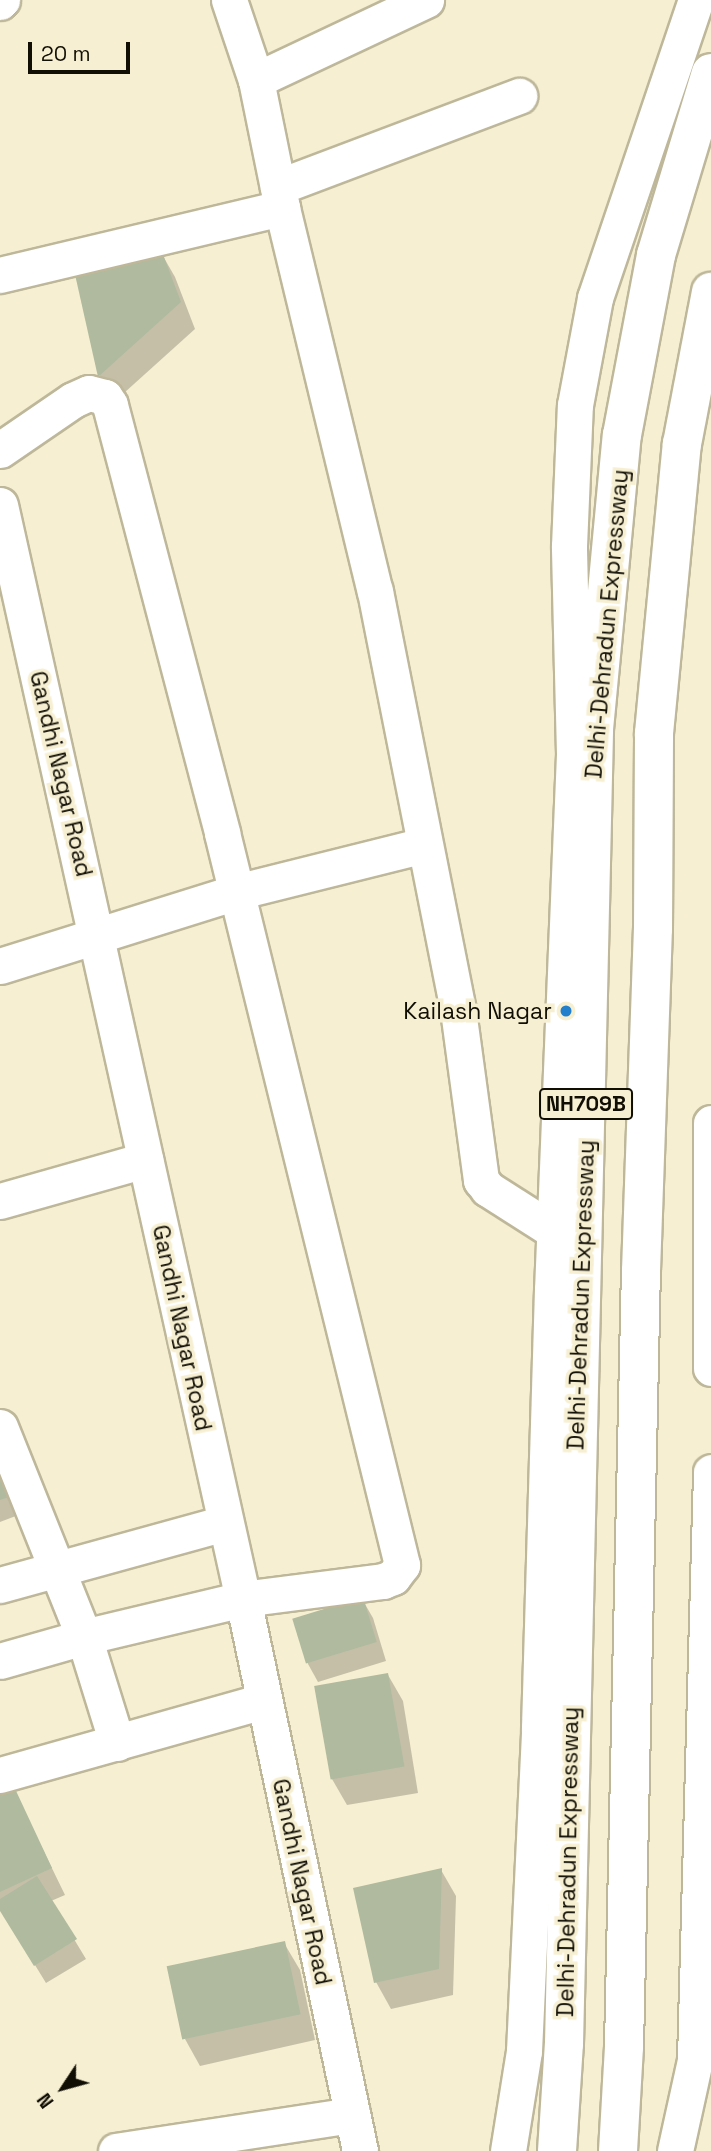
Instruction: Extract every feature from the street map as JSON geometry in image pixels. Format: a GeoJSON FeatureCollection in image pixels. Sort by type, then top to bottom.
{"type":"FeatureCollection","features":[{"type":"Feature","properties":{"kind":"highway","name":"Delhi-Dehradun Expressway"},"geometry":{"type":"LineString","coordinates":[[557,2151],[564,2044],[594,729],[622,435],[656,255],[711,74]]}},
{"type":"Feature","properties":{"kind":"highway","name":"NH709B"},"geometry":{"type":"LineString","coordinates":[[618,2151],[625,2022],[642,1247],[653,929],[654,733],[682,443],[711,292]]}},
{"type":"Feature","properties":{"kind":"street"},"geometry":{"type":"LineString","coordinates":[[229,0],[257,80],[280,197],[374,591],[458,1010],[481,1180],[488,1189],[554,1231]]}},
{"type":"Feature","properties":{"kind":"street"},"geometry":{"type":"LineString","coordinates":[[257,80],[426,0]]}},
{"type":"Feature","properties":{"kind":"street"},"geometry":{"type":"LineString","coordinates":[[508,2151],[524,2051],[539,1727],[554,1231],[574,754],[569,546],[575,405],[595,298],[696,0]]}},
{"type":"Feature","properties":{"kind":"street"},"geometry":{"type":"LineString","coordinates":[[0,275],[280,197],[519,96]]}},
{"type":"Feature","properties":{"kind":"street"},"geometry":{"type":"LineString","coordinates":[[0,450],[73,400],[89,393],[105,397],[110,405],[236,892],[402,1565],[393,1577],[383,1581],[243,1599],[84,1637],[0,1661]]}},
{"type":"Feature","properties":{"kind":"street","name":"Gandhi Nagar Road"},"geometry":{"type":"LineString","coordinates":[[0,505],[243,1599],[360,2151]]}},
{"type":"Feature","properties":{"kind":"street"},"geometry":{"type":"LineString","coordinates":[[0,966],[236,892],[424,845]]}},
{"type":"Feature","properties":{"kind":"street"},"geometry":{"type":"LineString","coordinates":[[711,1123],[711,1368]]}},
{"type":"Feature","properties":{"kind":"street"},"geometry":{"type":"LineString","coordinates":[[0,1201],[145,1160]]}},
{"type":"Feature","properties":{"kind":"street"},"geometry":{"type":"LineString","coordinates":[[0,1427],[84,1637],[117,1743]]}},
{"type":"Feature","properties":{"kind":"street"},"geometry":{"type":"LineString","coordinates":[[675,2151],[695,2060],[711,1472]]}},
{"type":"Feature","properties":{"kind":"street"},"geometry":{"type":"LineString","coordinates":[[0,1585],[57,1567],[225,1523]]}},
{"type":"Feature","properties":{"kind":"street"},"geometry":{"type":"LineString","coordinates":[[0,1775],[263,1702]]}},
{"type":"Feature","properties":{"kind":"street"},"geometry":{"type":"LineString","coordinates":[[116,2151],[352,2115]]}},
{"type":"Feature","properties":{"kind":"building"},"geometry":{"type":"Polygon","coordinates":[[[161,249],[181,302],[98,377],[74,270],[161,249]]]}},
{"type":"Feature","properties":{"kind":"building"},"geometry":{"type":"Polygon","coordinates":[[[0,1462],[12,1496],[0,1500],[0,1462]]]}},
{"type":"Feature","properties":{"kind":"building"},"geometry":{"type":"Polygon","coordinates":[[[363,1597],[377,1642],[306,1664],[292,1619],[363,1597]]]}},
{"type":"Feature","properties":{"kind":"building"},"geometry":{"type":"Polygon","coordinates":[[[388,1673],[404,1767],[331,1780],[314,1686],[388,1673]]]}},
{"type":"Feature","properties":{"kind":"building"},"geometry":{"type":"Polygon","coordinates":[[[10,1778],[52,1868],[0,1892],[0,1782],[10,1778]]]}},
{"type":"Feature","properties":{"kind":"building"},"geometry":{"type":"Polygon","coordinates":[[[442,1868],[439,1969],[374,1983],[353,1888],[442,1868]]]}},
{"type":"Feature","properties":{"kind":"building"},"geometry":{"type":"Polygon","coordinates":[[[37,1876],[77,1939],[34,1966],[0,1911],[0,1899],[37,1876]]]}},
{"type":"Feature","properties":{"kind":"building"},"geometry":{"type":"Polygon","coordinates":[[[285,1941],[301,2014],[182,2040],[167,1966],[285,1941]]]}},
{"type":"Feature","properties":{"kind":"place","name":"Kailash Nagar"},"geometry":{"type":"Point","coordinates":[566,1011]}}]}
